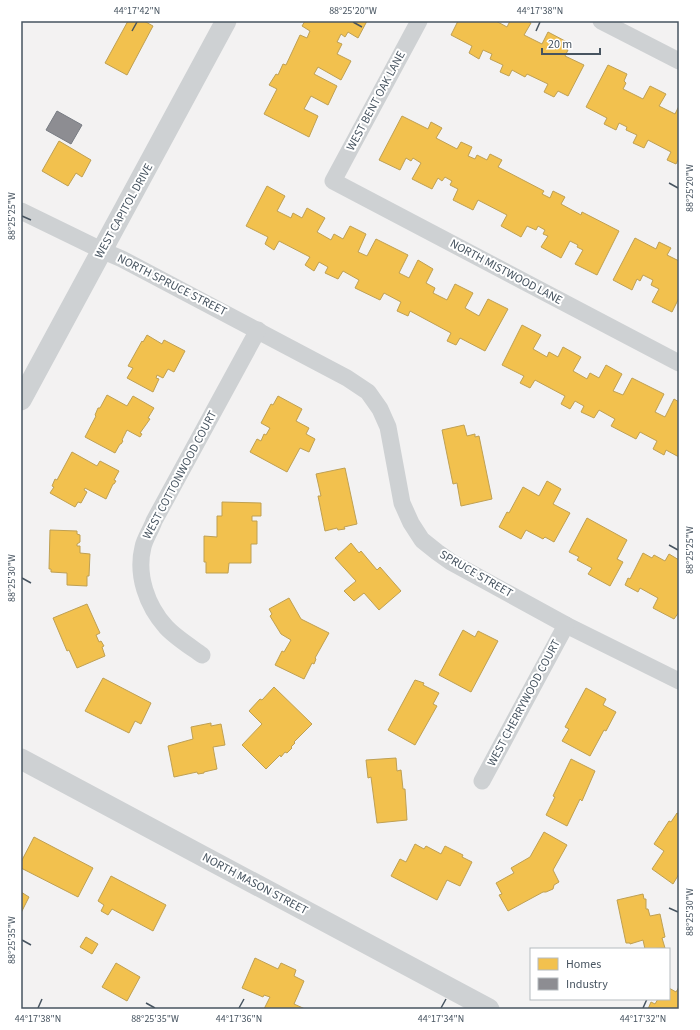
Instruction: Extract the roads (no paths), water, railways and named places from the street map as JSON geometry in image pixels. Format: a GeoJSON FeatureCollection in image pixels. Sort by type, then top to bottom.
{"type":"FeatureCollection","features":[{"type":"Feature","properties":{"kind":"street","name":"WEST CAPITOL DRIVE"},"geometry":{"type":"LineString","coordinates":[[21,400],[226,21]]}},
{"type":"Feature","properties":{"kind":"street","name":"WEST BENT OAK LANE"},"geometry":{"type":"LineString","coordinates":[[333,181],[419,21]]}},
{"type":"Feature","properties":{"kind":"street"},"geometry":{"type":"LineString","coordinates":[[601,21],[679,62]]}},
{"type":"Feature","properties":{"kind":"street","name":"NORTH MISTWOOD LANE"},"geometry":{"type":"LineString","coordinates":[[333,181],[679,363]]}},
{"type":"Feature","properties":{"kind":"street","name":"NORTH SPRUCE STREET"},"geometry":{"type":"LineString","coordinates":[[21,211],[122,259],[258,330]]}},
{"type":"Feature","properties":{"kind":"street","name":"SPRUCE STREET"},"geometry":{"type":"LineString","coordinates":[[258,330],[347,378],[368,392],[380,409],[388,427],[402,503],[411,523],[422,540],[451,562],[566,625],[679,681]]}},
{"type":"Feature","properties":{"kind":"street","name":"WEST COTTONWOOD COURT"},"geometry":{"type":"LineString","coordinates":[[202,655],[166,628],[145,593],[141,568],[143,547],[154,521],[258,330]]}},
{"type":"Feature","properties":{"kind":"street","name":"WEST CHERRYWOOD COURT"},"geometry":{"type":"LineString","coordinates":[[482,781],[566,625]]}},
{"type":"Feature","properties":{"kind":"street","name":"NORTH MASON STREET"},"geometry":{"type":"LineString","coordinates":[[21,759],[489,1009]]}}]}
